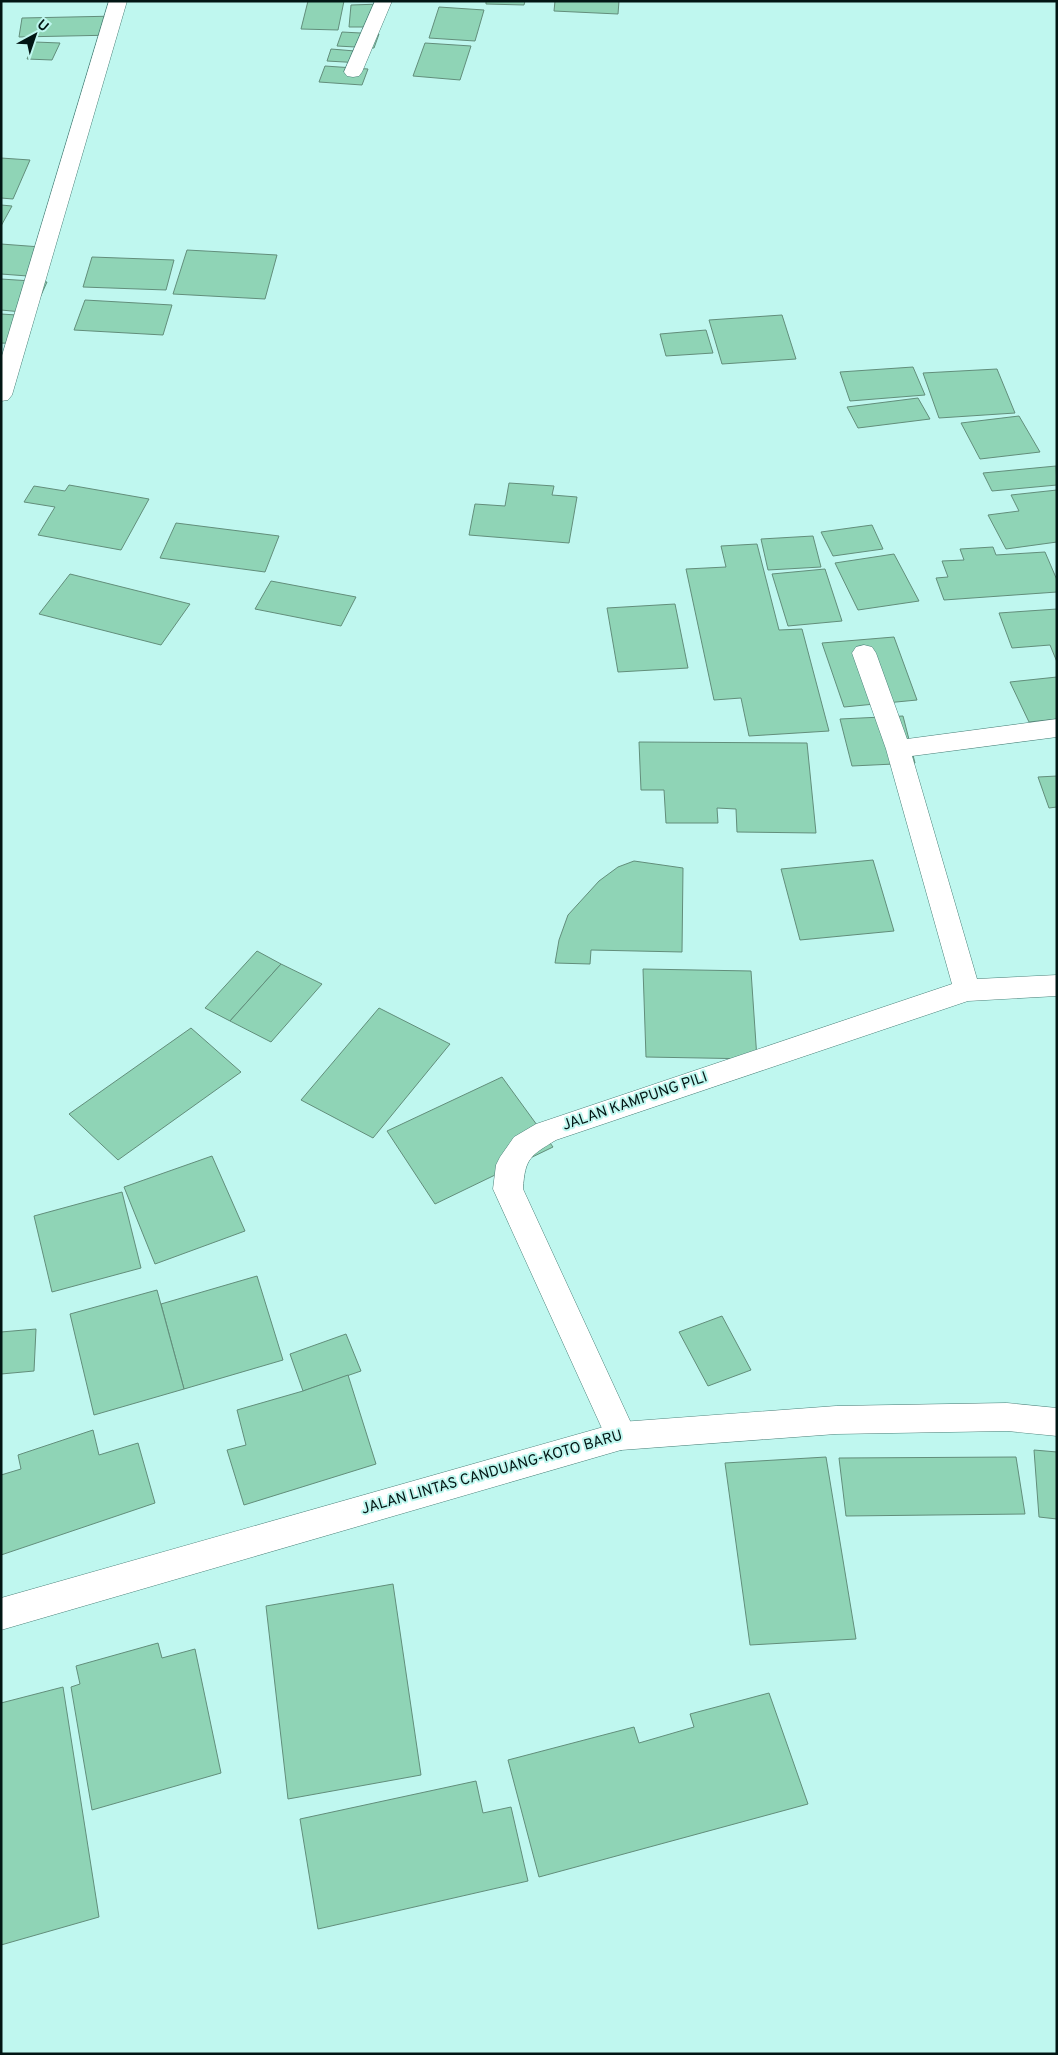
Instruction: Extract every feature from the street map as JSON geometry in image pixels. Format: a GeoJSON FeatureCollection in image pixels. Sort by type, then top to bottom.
{"type":"FeatureCollection","features":[{"type":"Feature","properties":{"kind":"street"},"geometry":{"type":"LineString","coordinates":[[1,395],[118,1]]}},
{"type":"Feature","properties":{"kind":"street"},"geometry":{"type":"LineString","coordinates":[[353,72],[384,1]]}},
{"type":"Feature","properties":{"kind":"street"},"geometry":{"type":"LineString","coordinates":[[864,653],[898,749],[967,990]]}},
{"type":"Feature","properties":{"kind":"street"},"geometry":{"type":"LineString","coordinates":[[898,749],[1057,728]]}},
{"type":"Feature","properties":{"kind":"street","name":"JALAN KAMPUNG PILI"},"geometry":{"type":"LineString","coordinates":[[622,1436],[508,1190],[510,1165],[524,1145],[546,1132],[967,990],[1057,984]]}},
{"type":"Feature","properties":{"kind":"street","name":"JALAN LINTAS CANDUANG-KOTO BARU"},"geometry":{"type":"LineString","coordinates":[[1,1614],[622,1436],[836,1420],[1008,1417],[1057,1422]]}},
{"type":"Feature","properties":{"kind":"building"},"geometry":{"type":"Polygon","coordinates":[[[308,1],[344,1],[338,30],[301,29],[308,1]]]}},
{"type":"Feature","properties":{"kind":"building"},"geometry":{"type":"Polygon","coordinates":[[[486,1],[525,1],[524,5],[486,4],[486,1]]]}},
{"type":"Feature","properties":{"kind":"building"},"geometry":{"type":"Polygon","coordinates":[[[555,1],[619,1],[618,14],[554,11],[555,1]]]}},
{"type":"Feature","properties":{"kind":"building"},"geometry":{"type":"Polygon","coordinates":[[[381,4],[380,27],[349,27],[351,5],[381,4]]]}},
{"type":"Feature","properties":{"kind":"building"},"geometry":{"type":"Polygon","coordinates":[[[439,7],[484,10],[475,41],[429,38],[439,7]]]}},
{"type":"Feature","properties":{"kind":"building"},"geometry":{"type":"Polygon","coordinates":[[[118,16],[116,35],[19,37],[22,18],[118,16]]]}},
{"type":"Feature","properties":{"kind":"building"},"geometry":{"type":"Polygon","coordinates":[[[342,32],[379,34],[374,48],[337,46],[342,32]]]}},
{"type":"Feature","properties":{"kind":"building"},"geometry":{"type":"Polygon","coordinates":[[[35,42],[60,43],[52,60],[27,59],[35,42]]]}},
{"type":"Feature","properties":{"kind":"building"},"geometry":{"type":"Polygon","coordinates":[[[425,43],[471,46],[460,80],[413,76],[425,43]]]}},
{"type":"Feature","properties":{"kind":"building"},"geometry":{"type":"Polygon","coordinates":[[[331,49],[367,52],[362,63],[327,61],[331,49]]]}},
{"type":"Feature","properties":{"kind":"building"},"geometry":{"type":"Polygon","coordinates":[[[325,66],[368,69],[362,85],[319,82],[325,66]]]}},
{"type":"Feature","properties":{"kind":"building"},"geometry":{"type":"Polygon","coordinates":[[[1,158],[30,160],[13,199],[1,198],[1,158]]]}},
{"type":"Feature","properties":{"kind":"building"},"geometry":{"type":"Polygon","coordinates":[[[1,205],[12,206],[1,226],[1,205]]]}},
{"type":"Feature","properties":{"kind":"building"},"geometry":{"type":"Polygon","coordinates":[[[1,244],[54,248],[41,277],[1,274],[1,244]]]}},
{"type":"Feature","properties":{"kind":"building"},"geometry":{"type":"Polygon","coordinates":[[[187,250],[277,255],[265,299],[173,294],[187,250]]]}},
{"type":"Feature","properties":{"kind":"building"},"geometry":{"type":"Polygon","coordinates":[[[92,257],[174,260],[166,290],[83,287],[92,257]]]}},
{"type":"Feature","properties":{"kind":"building"},"geometry":{"type":"Polygon","coordinates":[[[1,279],[47,282],[33,313],[1,310],[1,279]]]}},
{"type":"Feature","properties":{"kind":"building"},"geometry":{"type":"Polygon","coordinates":[[[85,300],[172,305],[163,335],[74,330],[85,300]]]}},
{"type":"Feature","properties":{"kind":"building"},"geometry":{"type":"Polygon","coordinates":[[[1,314],[32,316],[20,344],[1,343],[1,314]]]}},
{"type":"Feature","properties":{"kind":"building"},"geometry":{"type":"Polygon","coordinates":[[[782,315],[796,359],[722,364],[709,320],[782,315]]]}},
{"type":"Feature","properties":{"kind":"building"},"geometry":{"type":"Polygon","coordinates":[[[706,330],[713,353],[666,356],[660,334],[706,330]]]}},
{"type":"Feature","properties":{"kind":"building"},"geometry":{"type":"Polygon","coordinates":[[[913,367],[925,395],[850,401],[840,372],[913,367]]]}},
{"type":"Feature","properties":{"kind":"building"},"geometry":{"type":"Polygon","coordinates":[[[997,369],[1015,413],[939,418],[923,373],[997,369]]]}},
{"type":"Feature","properties":{"kind":"building"},"geometry":{"type":"Polygon","coordinates":[[[918,398],[930,419],[858,428],[847,407],[918,398]]]}},
{"type":"Feature","properties":{"kind":"building"},"geometry":{"type":"Polygon","coordinates":[[[1019,416],[1040,452],[980,459],[961,423],[1019,416]]]}},
{"type":"Feature","properties":{"kind":"building"},"geometry":{"type":"Polygon","coordinates":[[[1056,466],[1057,485],[992,491],[983,473],[1056,466]]]}},
{"type":"Feature","properties":{"kind":"building"},"geometry":{"type":"Polygon","coordinates":[[[509,483],[554,486],[552,495],[577,497],[569,543],[469,535],[475,504],[505,506],[509,483]]]}},
{"type":"Feature","properties":{"kind":"building"},"geometry":{"type":"Polygon","coordinates":[[[69,485],[149,499],[121,550],[38,535],[55,507],[24,502],[34,486],[65,491],[69,485]]]}},
{"type":"Feature","properties":{"kind":"building"},"geometry":{"type":"Polygon","coordinates":[[[1057,490],[1057,542],[1006,549],[988,515],[1019,511],[1011,495],[1057,490]]]}},
{"type":"Feature","properties":{"kind":"building"},"geometry":{"type":"Polygon","coordinates":[[[176,523],[279,536],[265,572],[160,558],[176,523]]]}},
{"type":"Feature","properties":{"kind":"building"},"geometry":{"type":"Polygon","coordinates":[[[872,525],[883,549],[833,556],[821,532],[872,525]]]}},
{"type":"Feature","properties":{"kind":"building"},"geometry":{"type":"Polygon","coordinates":[[[813,536],[821,567],[768,570],[761,539],[813,536]]]}},
{"type":"Feature","properties":{"kind":"building"},"geometry":{"type":"Polygon","coordinates":[[[757,544],[779,630],[802,629],[829,731],[749,736],[741,698],[714,700],[686,569],[726,567],[721,546],[757,544]]]}},
{"type":"Feature","properties":{"kind":"building"},"geometry":{"type":"Polygon","coordinates":[[[993,547],[996,555],[1045,552],[1057,580],[1057,592],[944,600],[936,578],[948,577],[942,561],[964,560],[960,549],[993,547]]]}},
{"type":"Feature","properties":{"kind":"building"},"geometry":{"type":"Polygon","coordinates":[[[894,554],[919,601],[858,610],[835,563],[894,554]]]}},
{"type":"Feature","properties":{"kind":"building"},"geometry":{"type":"Polygon","coordinates":[[[825,569],[842,621],[788,626],[772,574],[825,569]]]}},
{"type":"Feature","properties":{"kind":"building"},"geometry":{"type":"Polygon","coordinates":[[[70,574],[190,604],[161,645],[39,614],[70,574]]]}},
{"type":"Feature","properties":{"kind":"building"},"geometry":{"type":"Polygon","coordinates":[[[271,581],[356,597],[341,626],[255,609],[271,581]]]}},
{"type":"Feature","properties":{"kind":"building"},"geometry":{"type":"Polygon","coordinates":[[[675,604],[688,668],[618,672],[607,608],[675,604]]]}},
{"type":"Feature","properties":{"kind":"building"},"geometry":{"type":"Polygon","coordinates":[[[1057,609],[1057,662],[1050,645],[1012,648],[999,613],[1057,609]]]}},
{"type":"Feature","properties":{"kind":"building"},"geometry":{"type":"Polygon","coordinates":[[[894,637],[917,700],[844,707],[822,643],[894,637]]]}},
{"type":"Feature","properties":{"kind":"building"},"geometry":{"type":"Polygon","coordinates":[[[1057,677],[1057,719],[1029,722],[1010,682],[1057,677]]]}},
{"type":"Feature","properties":{"kind":"building"},"geometry":{"type":"Polygon","coordinates":[[[903,716],[915,763],[852,766],[840,719],[903,716]]]}},
{"type":"Feature","properties":{"kind":"building"},"geometry":{"type":"Polygon","coordinates":[[[639,742],[807,743],[816,833],[737,832],[736,809],[717,808],[718,823],[666,823],[664,790],[641,790],[639,742]]]}},
{"type":"Feature","properties":{"kind":"building"},"geometry":{"type":"Polygon","coordinates":[[[1057,776],[1057,807],[1049,808],[1038,777],[1057,776]]]}},
{"type":"Feature","properties":{"kind":"building"},"geometry":{"type":"Polygon","coordinates":[[[873,860],[894,931],[800,940],[781,869],[873,860]]]}},
{"type":"Feature","properties":{"kind":"building"},"geometry":{"type":"Polygon","coordinates":[[[634,861],[683,868],[682,952],[591,950],[590,964],[555,963],[559,940],[568,915],[599,881],[618,867],[634,861]]]}},
{"type":"Feature","properties":{"kind":"building"},"geometry":{"type":"Polygon","coordinates":[[[257,951],[281,964],[230,1021],[205,1008],[257,951]]]}},
{"type":"Feature","properties":{"kind":"building"},"geometry":{"type":"Polygon","coordinates":[[[281,964],[322,984],[271,1042],[230,1021],[281,964]]]}},
{"type":"Feature","properties":{"kind":"building"},"geometry":{"type":"Polygon","coordinates":[[[643,969],[751,971],[757,1059],[646,1057],[643,969]]]}},
{"type":"Feature","properties":{"kind":"building"},"geometry":{"type":"Polygon","coordinates":[[[379,1008],[450,1044],[373,1138],[301,1100],[379,1008]]]}},
{"type":"Feature","properties":{"kind":"building"},"geometry":{"type":"Polygon","coordinates":[[[191,1028],[241,1072],[118,1160],[69,1114],[191,1028]]]}},
{"type":"Feature","properties":{"kind":"building"},"geometry":{"type":"Polygon","coordinates":[[[502,1077],[553,1147],[435,1204],[387,1131],[502,1077]]]}},
{"type":"Feature","properties":{"kind":"building"},"geometry":{"type":"Polygon","coordinates":[[[212,1156],[245,1231],[155,1264],[124,1187],[212,1156]]]}},
{"type":"Feature","properties":{"kind":"building"},"geometry":{"type":"Polygon","coordinates":[[[122,1192],[141,1268],[52,1292],[34,1216],[122,1192]]]}},
{"type":"Feature","properties":{"kind":"building"},"geometry":{"type":"Polygon","coordinates":[[[257,1276],[283,1360],[184,1389],[161,1304],[257,1276]]]}},
{"type":"Feature","properties":{"kind":"building"},"geometry":{"type":"Polygon","coordinates":[[[157,1290],[184,1389],[94,1415],[70,1314],[157,1290]]]}},
{"type":"Feature","properties":{"kind":"building"},"geometry":{"type":"Polygon","coordinates":[[[722,1316],[751,1370],[708,1386],[679,1332],[722,1316]]]}},
{"type":"Feature","properties":{"kind":"building"},"geometry":{"type":"Polygon","coordinates":[[[36,1329],[34,1371],[1,1374],[1,1332],[36,1329]]]}},
{"type":"Feature","properties":{"kind":"building"},"geometry":{"type":"Polygon","coordinates":[[[346,1334],[361,1371],[303,1391],[290,1354],[346,1334]]]}},
{"type":"Feature","properties":{"kind":"building"},"geometry":{"type":"Polygon","coordinates":[[[348,1375],[376,1464],[244,1505],[227,1450],[246,1445],[237,1410],[303,1391],[348,1375]]]}},
{"type":"Feature","properties":{"kind":"building"},"geometry":{"type":"Polygon","coordinates":[[[93,1430],[99,1455],[138,1443],[155,1503],[1,1555],[1,1475],[21,1469],[18,1455],[93,1430]]]}},
{"type":"Feature","properties":{"kind":"building"},"geometry":{"type":"Polygon","coordinates":[[[1034,1450],[1057,1452],[1057,1519],[1039,1517],[1034,1450]]]}},
{"type":"Feature","properties":{"kind":"building"},"geometry":{"type":"Polygon","coordinates":[[[826,1457],[856,1639],[750,1645],[725,1463],[826,1457]]]}},
{"type":"Feature","properties":{"kind":"building"},"geometry":{"type":"Polygon","coordinates":[[[1016,1457],[1025,1514],[846,1516],[839,1458],[1016,1457]]]}},
{"type":"Feature","properties":{"kind":"building"},"geometry":{"type":"Polygon","coordinates":[[[393,1584],[421,1775],[288,1799],[266,1606],[393,1584]]]}},
{"type":"Feature","properties":{"kind":"building"},"geometry":{"type":"Polygon","coordinates":[[[158,1643],[162,1658],[195,1649],[221,1773],[92,1810],[71,1687],[80,1684],[76,1666],[158,1643]]]}},
{"type":"Feature","properties":{"kind":"building"},"geometry":{"type":"Polygon","coordinates":[[[63,1687],[99,1917],[1,1945],[1,1703],[63,1687]]]}},
{"type":"Feature","properties":{"kind":"building"},"geometry":{"type":"Polygon","coordinates":[[[769,1693],[808,1804],[539,1877],[508,1760],[634,1727],[639,1743],[694,1727],[690,1714],[769,1693]]]}},
{"type":"Feature","properties":{"kind":"building"},"geometry":{"type":"Polygon","coordinates":[[[476,1781],[483,1813],[511,1807],[528,1881],[318,1929],[300,1819],[476,1781]]]}}]}
